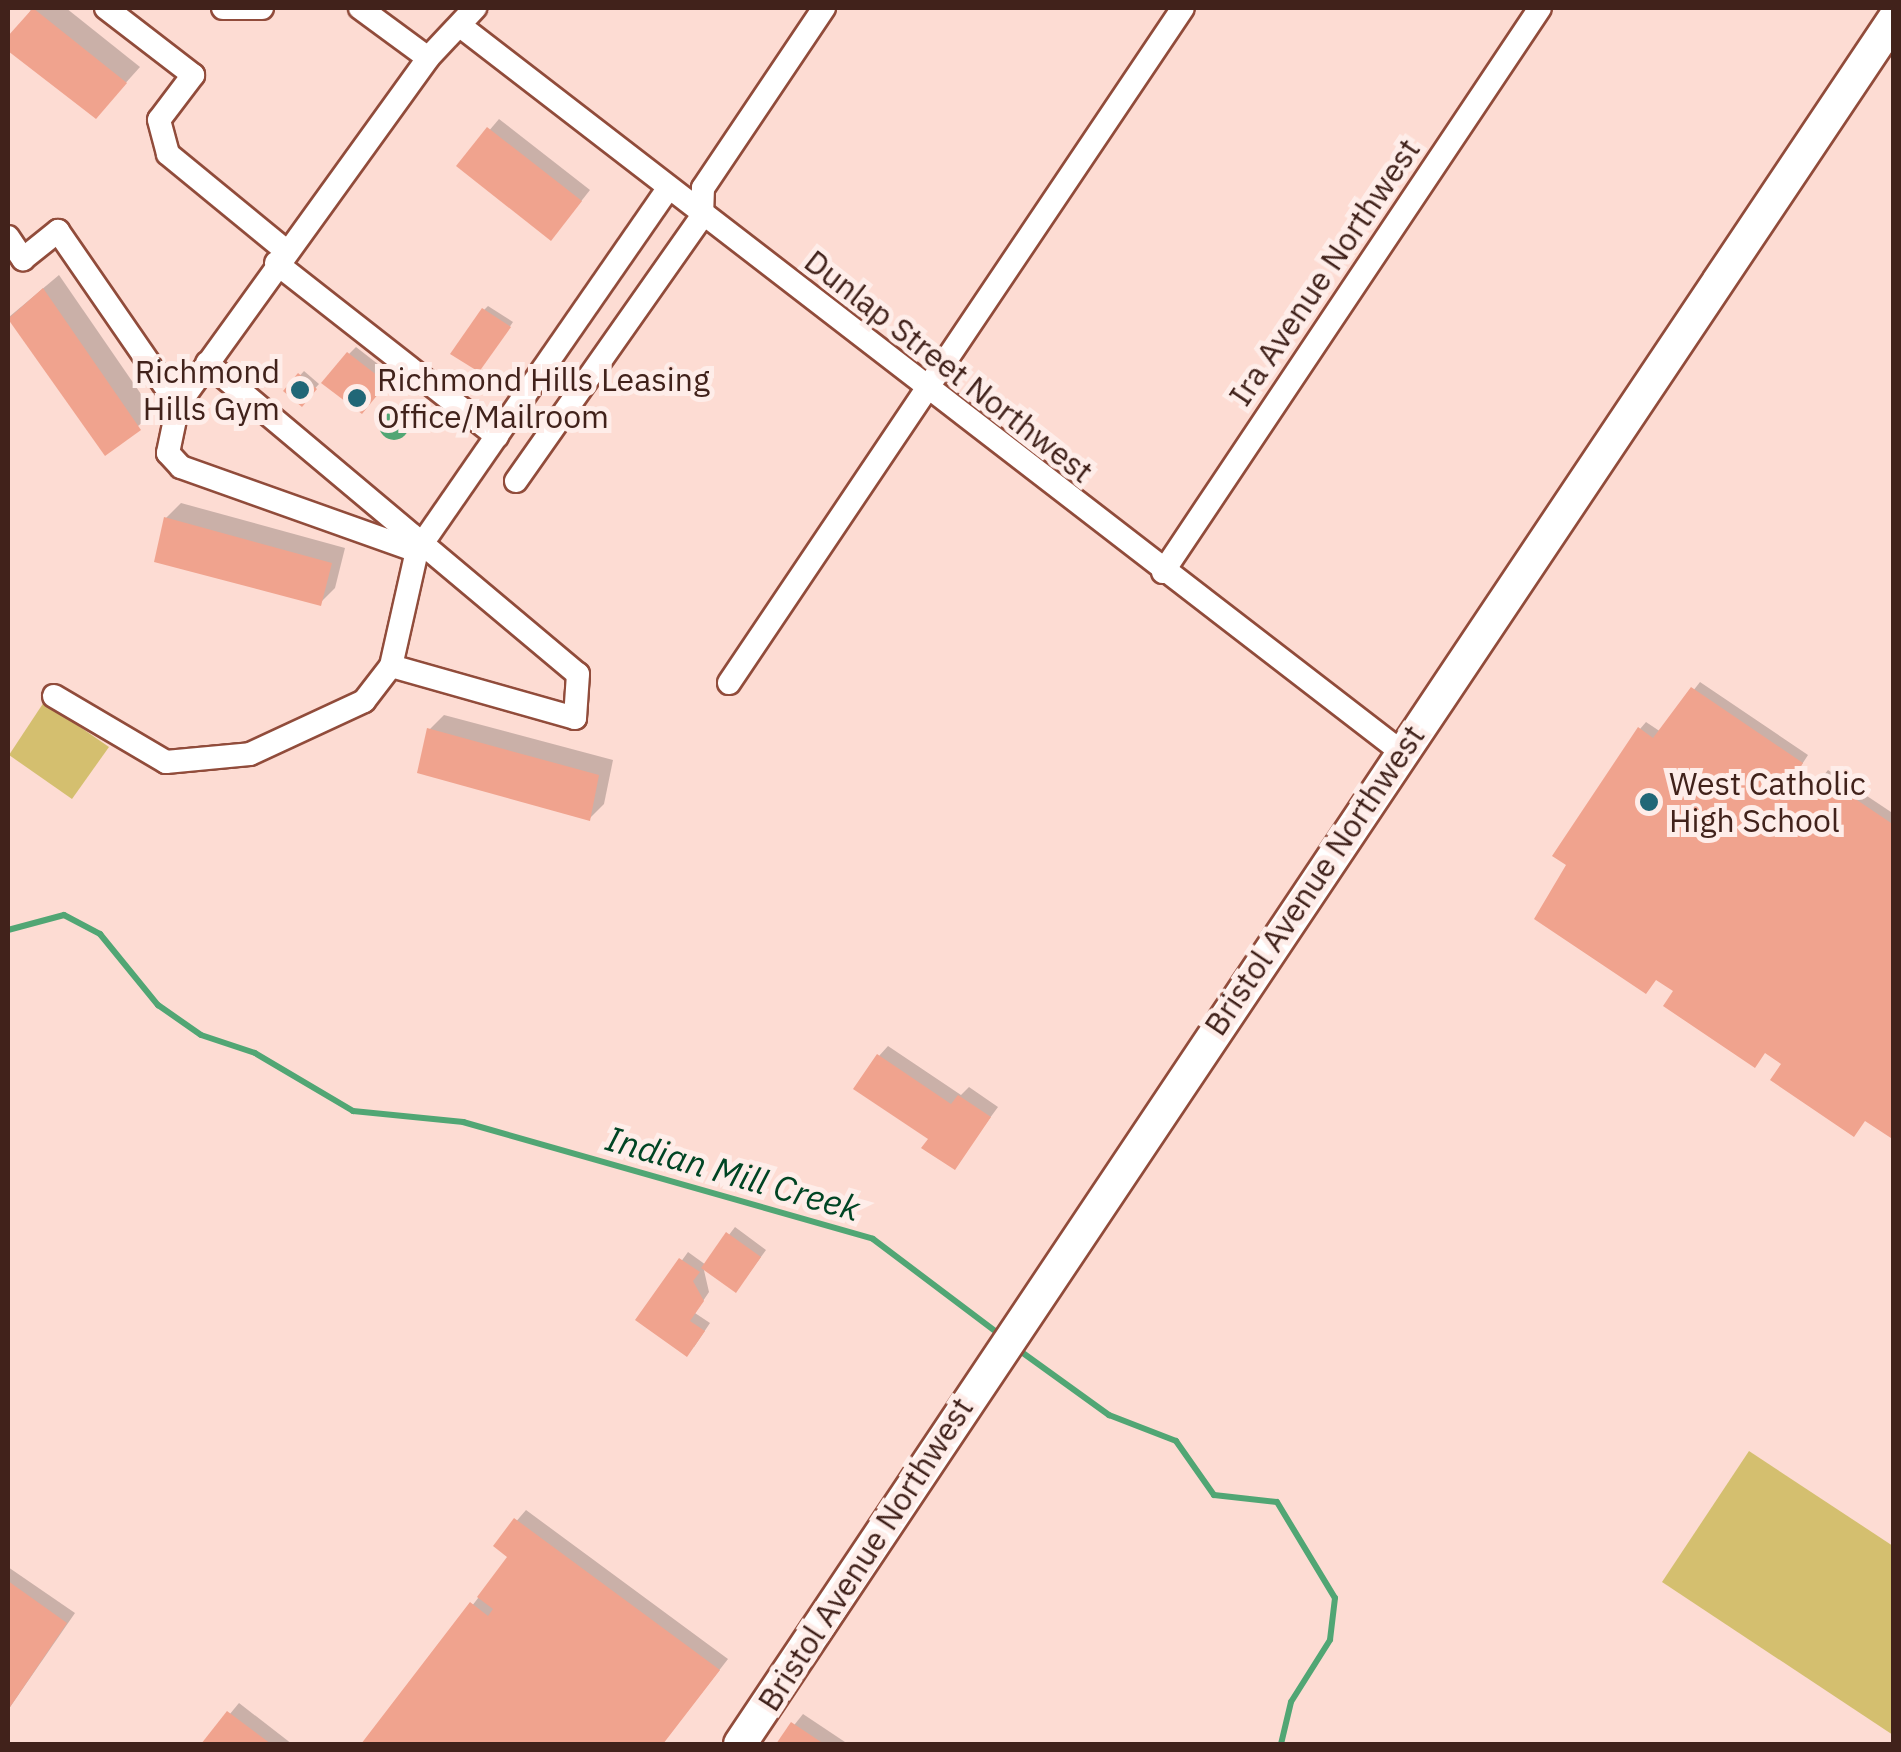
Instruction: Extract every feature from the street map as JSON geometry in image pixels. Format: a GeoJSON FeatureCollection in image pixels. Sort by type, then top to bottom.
{"type":"FeatureCollection","features":[{"type":"Feature","properties":{"kind":"street"},"geometry":{"type":"LineString","coordinates":[[106,8],[194,75],[159,120],[168,154],[280,257],[497,436]]}},
{"type":"Feature","properties":{"kind":"street"},"geometry":{"type":"LineString","coordinates":[[223,8],[262,8]]}},
{"type":"Feature","properties":{"kind":"street"},"geometry":{"type":"LineString","coordinates":[[360,8],[428,58]]}},
{"type":"Feature","properties":{"kind":"street"},"geometry":{"type":"LineString","coordinates":[[516,481],[702,216],[702,188],[824,8]]}},
{"type":"Feature","properties":{"kind":"street"},"geometry":{"type":"LineString","coordinates":[[729,683],[1183,8]]}},
{"type":"Feature","properties":{"kind":"street","name":"Ira Avenue Northwest"},"geometry":{"type":"LineString","coordinates":[[1162,572],[1540,8]]}},
{"type":"Feature","properties":{"kind":"street"},"geometry":{"type":"LineString","coordinates":[[420,547],[181,468],[168,453],[178,405],[206,363],[428,58],[469,18]]}},
{"type":"Feature","properties":{"kind":"street","name":"Dunlap Street Northwest"},"geometry":{"type":"LineString","coordinates":[[469,18],[668,190],[1400,751]]}},
{"type":"Feature","properties":{"kind":"street","name":"Bristol Avenue Northwest"},"geometry":{"type":"LineString","coordinates":[[740,1744],[1400,751],[1894,19]]}},
{"type":"Feature","properties":{"kind":"street"},"geometry":{"type":"LineString","coordinates":[[54,696],[166,762],[214,760],[318,727],[364,701],[391,666],[420,547],[668,190]]}},
{"type":"Feature","properties":{"kind":"street"},"geometry":{"type":"LineString","coordinates":[[8,237],[24,259],[58,231],[178,405]]}},
{"type":"Feature","properties":{"kind":"street"},"geometry":{"type":"LineString","coordinates":[[206,363],[420,547],[578,674],[575,718],[391,666]]}},
{"type":"Feature","properties":{"kind":"shaded area"},"geometry":{"type":"Polygon","coordinates":[[[394,410],[405,414],[409,425],[405,436],[394,440],[383,436],[379,425],[383,414],[394,410]]]}},
{"type":"Feature","properties":{"kind":"shaded area"},"geometry":{"type":"Polygon","coordinates":[[[44,702],[109,747],[72,799],[9,755],[44,702]]]}},
{"type":"Feature","properties":{"kind":"shaded area"},"geometry":{"type":"Polygon","coordinates":[[[1749,1451],[1893,1546],[1893,1735],[1662,1582],[1749,1451]]]}},
{"type":"Feature","properties":{"kind":"building"},"geometry":{"type":"Polygon","coordinates":[[[33,8],[127,83],[96,119],[8,51],[8,36],[33,8]]]}},
{"type":"Feature","properties":{"kind":"building"},"geometry":{"type":"Polygon","coordinates":[[[487,127],[582,201],[551,241],[456,166],[487,127]]]}},
{"type":"Feature","properties":{"kind":"building"},"geometry":{"type":"Polygon","coordinates":[[[43,288],[141,430],[105,456],[8,319],[43,288]]]}},
{"type":"Feature","properties":{"kind":"building"},"geometry":{"type":"Polygon","coordinates":[[[482,308],[511,327],[479,372],[450,354],[482,308]]]}},
{"type":"Feature","properties":{"kind":"building","name":"Richmond Hills Leasing Office/Mailroom"},"geometry":{"type":"Polygon","coordinates":[[[347,352],[387,383],[362,414],[321,383],[347,352]]]}},
{"type":"Feature","properties":{"kind":"building","name":"Richmond Hills Gym"},"geometry":{"type":"Polygon","coordinates":[[[298,373],[317,389],[302,407],[283,391],[298,373]]]}},
{"type":"Feature","properties":{"kind":"building"},"geometry":{"type":"Polygon","coordinates":[[[164,517],[332,563],[321,606],[154,562],[164,517]]]}},
{"type":"Feature","properties":{"kind":"building","name":"West Catholic High School"},"geometry":{"type":"Polygon","coordinates":[[[1691,687],[1803,763],[1792,780],[1809,791],[1820,775],[1894,825],[1894,1140],[1865,1121],[1854,1137],[1770,1080],[1781,1064],[1765,1053],[1755,1068],[1663,1006],[1673,991],[1656,980],[1646,994],[1534,919],[1566,865],[1552,856],[1638,727],[1653,738],[1691,687]]]}},
{"type":"Feature","properties":{"kind":"building"},"geometry":{"type":"Polygon","coordinates":[[[427,728],[599,775],[590,821],[417,773],[427,728]]]}},
{"type":"Feature","properties":{"kind":"building"},"geometry":{"type":"Polygon","coordinates":[[[877,1054],[951,1104],[958,1095],[991,1117],[955,1170],[921,1148],[928,1139],[853,1089],[877,1054]]]}},
{"type":"Feature","properties":{"kind":"building"},"geometry":{"type":"Polygon","coordinates":[[[726,1232],[761,1257],[736,1293],[701,1268],[726,1232]]]}},
{"type":"Feature","properties":{"kind":"building"},"geometry":{"type":"Polygon","coordinates":[[[679,1258],[700,1272],[693,1281],[704,1301],[690,1321],[705,1331],[687,1357],[635,1320],[679,1258]]]}},
{"type":"Feature","properties":{"kind":"building"},"geometry":{"type":"Polygon","coordinates":[[[514,1518],[720,1670],[663,1744],[361,1744],[470,1602],[488,1616],[493,1609],[477,1597],[507,1557],[493,1546],[514,1518]]]}},
{"type":"Feature","properties":{"kind":"building"},"geometry":{"type":"Polygon","coordinates":[[[8,1581],[67,1623],[8,1710],[8,1581]]]}},
{"type":"Feature","properties":{"kind":"building"},"geometry":{"type":"Polygon","coordinates":[[[227,1711],[271,1744],[201,1744],[227,1711]]]}},
{"type":"Feature","properties":{"kind":"building"},"geometry":{"type":"Polygon","coordinates":[[[791,1722],[824,1744],[776,1744],[791,1722]]]}},
{"type":"Feature","properties":{"kind":"waterway","name":"Indian Mill Creek"},"geometry":{"type":"LineString","coordinates":[[8,930],[64,915],[100,934],[158,1005],[201,1035],[255,1053],[353,1111],[463,1122],[873,1239],[1003,1337]]}},
{"type":"Feature","properties":{"kind":"waterway","name":"Indian Mill Creek"},"geometry":{"type":"LineString","coordinates":[[1016,1348],[1109,1415],[1176,1441],[1214,1495],[1277,1502],[1335,1598],[1330,1640],[1291,1702],[1281,1744]]}},
{"type":"Feature","properties":{"kind":"place","name":"Richmond Hills Gym"},"geometry":{"type":"Point","coordinates":[300,390]}},
{"type":"Feature","properties":{"kind":"place","name":"Richmond Hills Leasing Office/Mailroom"},"geometry":{"type":"Point","coordinates":[357,398]}},
{"type":"Feature","properties":{"kind":"place","name":"West Catholic High School"},"geometry":{"type":"Point","coordinates":[1649,802]}}]}
